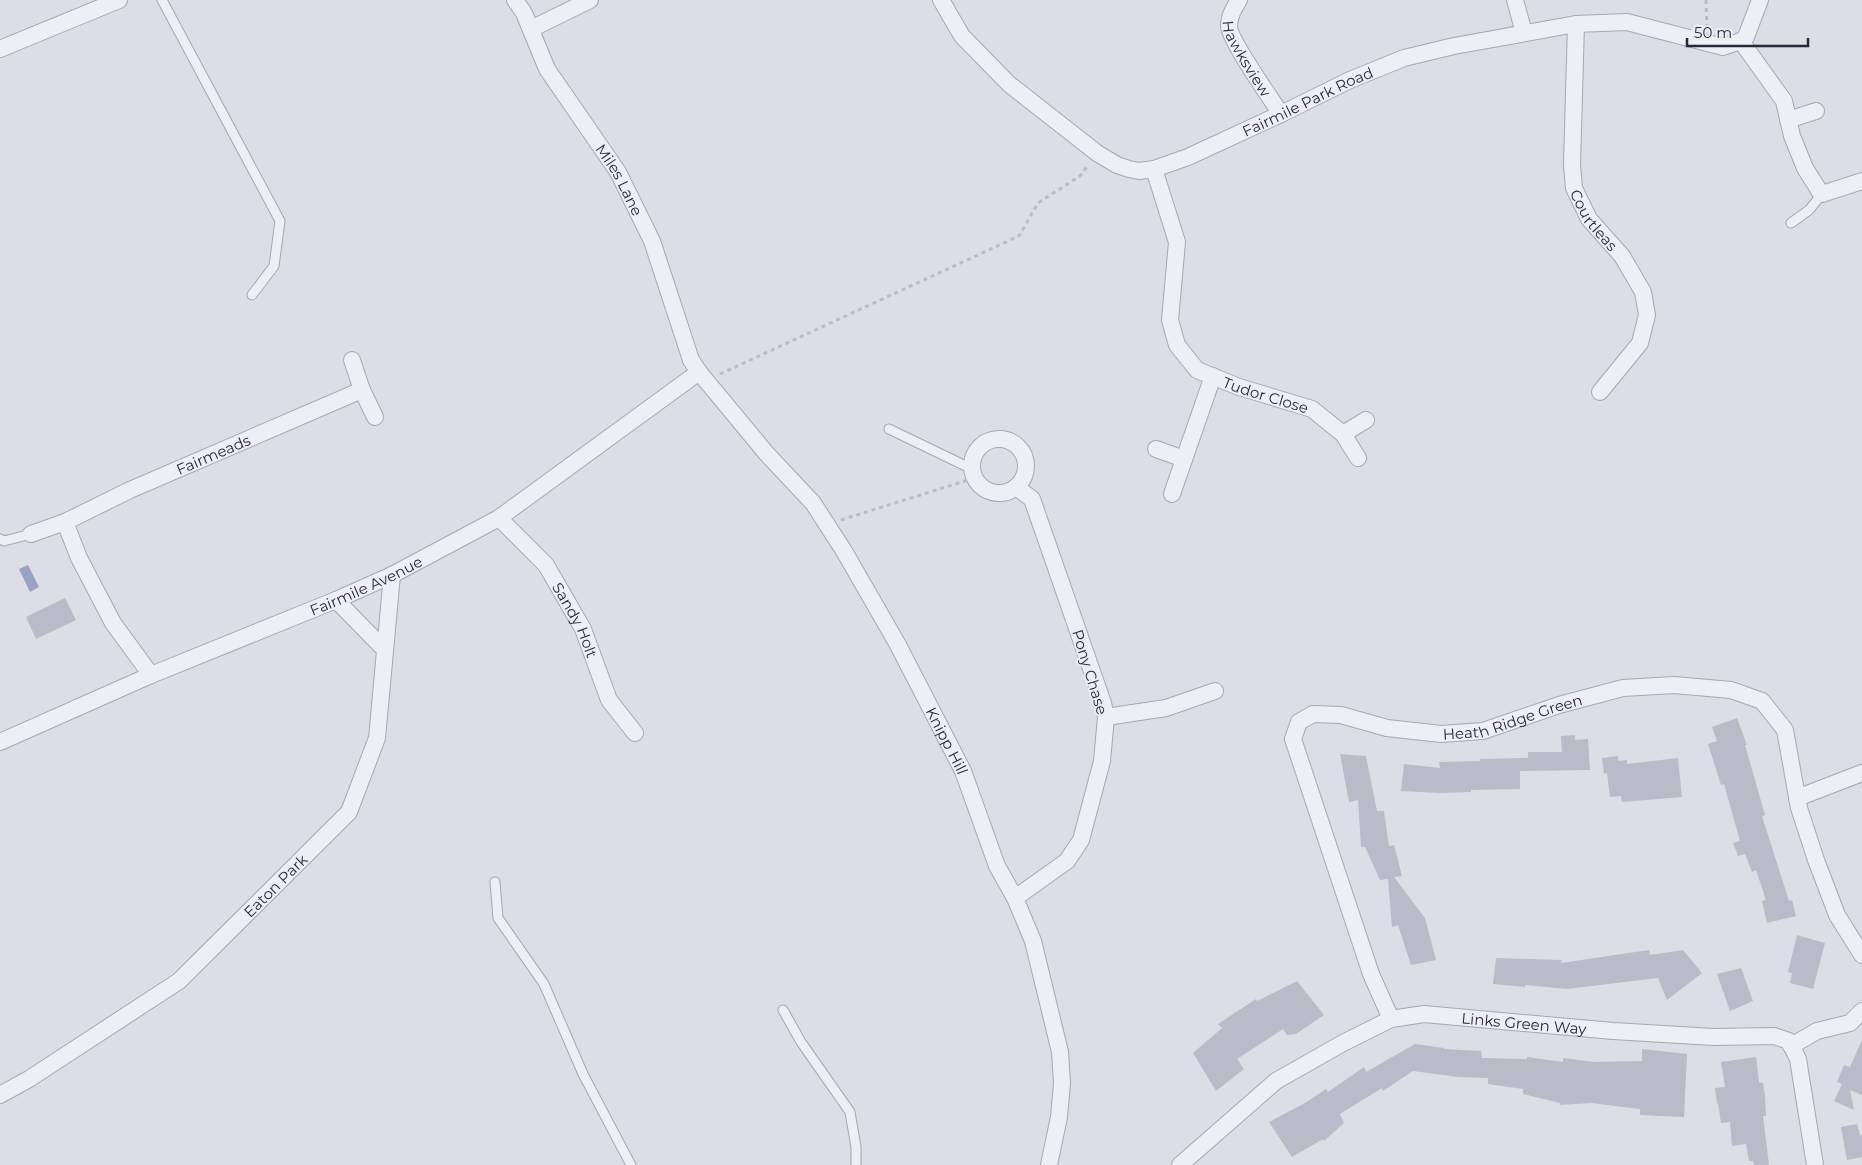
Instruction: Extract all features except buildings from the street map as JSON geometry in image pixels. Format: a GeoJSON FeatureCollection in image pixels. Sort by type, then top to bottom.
{"type":"FeatureCollection","features":[{"type":"Feature","properties":{"kind":"street"},"geometry":{"type":"LineString","coordinates":[[0,49],[119,0]]}},
{"type":"Feature","properties":{"kind":"street","name":"Miles Lane"},"geometry":{"type":"LineString","coordinates":[[515,0],[524,12],[547,69],[618,172],[652,241],[691,360],[702,377]]}},
{"type":"Feature","properties":{"kind":"street"},"geometry":{"type":"LineString","coordinates":[[531,29],[590,0]]}},
{"type":"Feature","properties":{"kind":"street","name":"Fairmile Park Road"},"geometry":{"type":"LineString","coordinates":[[941,0],[962,36],[1009,84],[1097,153],[1117,165],[1129,170],[1139,171],[1154,169],[1188,157],[1350,80],[1404,58],[1454,46],[1576,24],[1627,22],[1723,47],[1741,41]]}},
{"type":"Feature","properties":{"kind":"street","name":"Hawksview"},"geometry":{"type":"LineString","coordinates":[[1239,0],[1232,12],[1229,27],[1234,41],[1281,114]]}},
{"type":"Feature","properties":{"kind":"street"},"geometry":{"type":"LineString","coordinates":[[1515,0],[1524,33]]}},
{"type":"Feature","properties":{"kind":"street"},"geometry":{"type":"LineString","coordinates":[[1760,0],[1749,30],[1741,41],[1784,101],[1792,136],[1805,168],[1822,194],[1862,181]]}},
{"type":"Feature","properties":{"kind":"street","name":"Courtleas"},"geometry":{"type":"LineString","coordinates":[[1576,24],[1572,165],[1574,188],[1589,219],[1622,256],[1643,292],[1648,315],[1640,343],[1600,392]]}},
{"type":"Feature","properties":{"kind":"street"},"geometry":{"type":"LineString","coordinates":[[1788,120],[1816,111]]}},
{"type":"Feature","properties":{"kind":"street","name":"Tudor Close"},"geometry":{"type":"LineString","coordinates":[[1154,169],[1177,242],[1170,320],[1177,344],[1197,370],[1239,387],[1312,409],[1342,434],[1358,458]]}},
{"type":"Feature","properties":{"kind":"street"},"geometry":{"type":"LineString","coordinates":[[352,360],[362,390],[376,417]]}},
{"type":"Feature","properties":{"kind":"street","name":"Tudor Close"},"geometry":{"type":"LineString","coordinates":[[1172,494],[1213,376]]}},
{"type":"Feature","properties":{"kind":"street","name":"Fairmile Avenue"},"geometry":{"type":"LineString","coordinates":[[0,742],[151,675],[336,600],[392,575],[499,518],[702,377]]}},
{"type":"Feature","properties":{"kind":"street","name":"Knipp Hill"},"geometry":{"type":"LineString","coordinates":[[702,377],[766,453],[813,503],[844,551],[898,646],[964,770],[997,866],[1015,898],[1033,941],[1060,1052],[1062,1082],[1059,1117],[1049,1165]]}},
{"type":"Feature","properties":{"kind":"street","name":"Fairmeads"},"geometry":{"type":"LineString","coordinates":[[32,534],[65,522],[130,490],[362,390]]}},
{"type":"Feature","properties":{"kind":"street"},"geometry":{"type":"LineString","coordinates":[[1342,434],[1366,420]]}},
{"type":"Feature","properties":{"kind":"street"},"geometry":{"type":"LineString","coordinates":[[993,438],[1003,438],[1012,441],[1019,447],[1026,462],[1026,471],[1022,480],[1016,487],[1002,493],[992,492],[981,486],[973,474],[975,452],[984,442],[993,438]]}},
{"type":"Feature","properties":{"kind":"street"},"geometry":{"type":"LineString","coordinates":[[1156,449],[1184,459]]}},
{"type":"Feature","properties":{"kind":"street","name":"Pony Chase"},"geometry":{"type":"LineString","coordinates":[[1015,898],[1067,861],[1081,840],[1102,760],[1106,716],[1032,499],[1016,487]]}},
{"type":"Feature","properties":{"kind":"street","name":"Sandy Holt"},"geometry":{"type":"LineString","coordinates":[[499,518],[546,565],[583,629],[609,700],[635,733]]}},
{"type":"Feature","properties":{"kind":"street"},"geometry":{"type":"LineString","coordinates":[[65,522],[79,558],[113,623],[151,675]]}},
{"type":"Feature","properties":{"kind":"street","name":"Eaton Park"},"geometry":{"type":"LineString","coordinates":[[0,1095],[28,1079],[179,981],[349,812],[377,738],[392,575]]}},
{"type":"Feature","properties":{"kind":"street"},"geometry":{"type":"LineString","coordinates":[[336,600],[386,650]]}},
{"type":"Feature","properties":{"kind":"street","name":"Heath Ridge Green"},"geometry":{"type":"LineString","coordinates":[[1391,1018],[1371,974],[1294,739],[1298,722],[1313,714],[1341,715],[1387,728],[1440,734],[1483,730],[1559,705],[1624,688],[1674,685],[1731,690],[1762,701],[1785,730],[1797,798],[1816,860],[1837,915],[1862,955]]}},
{"type":"Feature","properties":{"kind":"street"},"geometry":{"type":"LineString","coordinates":[[1106,716],[1166,708],[1215,691]]}},
{"type":"Feature","properties":{"kind":"street"},"geometry":{"type":"LineString","coordinates":[[1797,798],[1862,773]]}},
{"type":"Feature","properties":{"kind":"street"},"geometry":{"type":"LineString","coordinates":[[1815,1165],[1798,1059],[1791,1046],[1817,1032],[1850,1023],[1862,1011]]}},
{"type":"Feature","properties":{"kind":"street","name":"Links Green Way"},"geometry":{"type":"LineString","coordinates":[[1180,1165],[1276,1081],[1343,1042],[1391,1018],[1424,1014],[1614,1031],[1714,1037],[1774,1036],[1789,1041],[1791,1046]]}},
{"type":"Feature","properties":{"kind":"lane"},"geometry":{"type":"LineString","coordinates":[[162,0],[280,221],[274,266],[252,295]]}},
{"type":"Feature","properties":{"kind":"lane"},"geometry":{"type":"LineString","coordinates":[[1791,223],[1809,210],[1822,194]]}},
{"type":"Feature","properties":{"kind":"lane"},"geometry":{"type":"LineString","coordinates":[[889,429],[973,474]]}},
{"type":"Feature","properties":{"kind":"lane"},"geometry":{"type":"LineString","coordinates":[[0,539],[4,541],[32,534]]}},
{"type":"Feature","properties":{"kind":"lane"},"geometry":{"type":"LineString","coordinates":[[495,882],[498,918],[544,984],[583,1074],[632,1165]]}},
{"type":"Feature","properties":{"kind":"lane"},"geometry":{"type":"LineString","coordinates":[[783,1010],[801,1042],[850,1112],[856,1146],[856,1165]]}},
{"type":"Feature","properties":{"kind":"path"},"geometry":{"type":"LineString","coordinates":[[1706,0],[1707,44]]}},
{"type":"Feature","properties":{"kind":"path"},"geometry":{"type":"LineString","coordinates":[[702,377],[1019,236],[1038,203],[1080,176],[1097,153]]}},
{"type":"Feature","properties":{"kind":"path"},"geometry":{"type":"LineString","coordinates":[[835,514],[842,521],[973,474]]}},
{"type":"Feature","properties":{"kind":"water"},"geometry":{"type":"Polygon","coordinates":[[[28,565],[39,587],[30,592],[19,569],[28,565]]]}}]}
